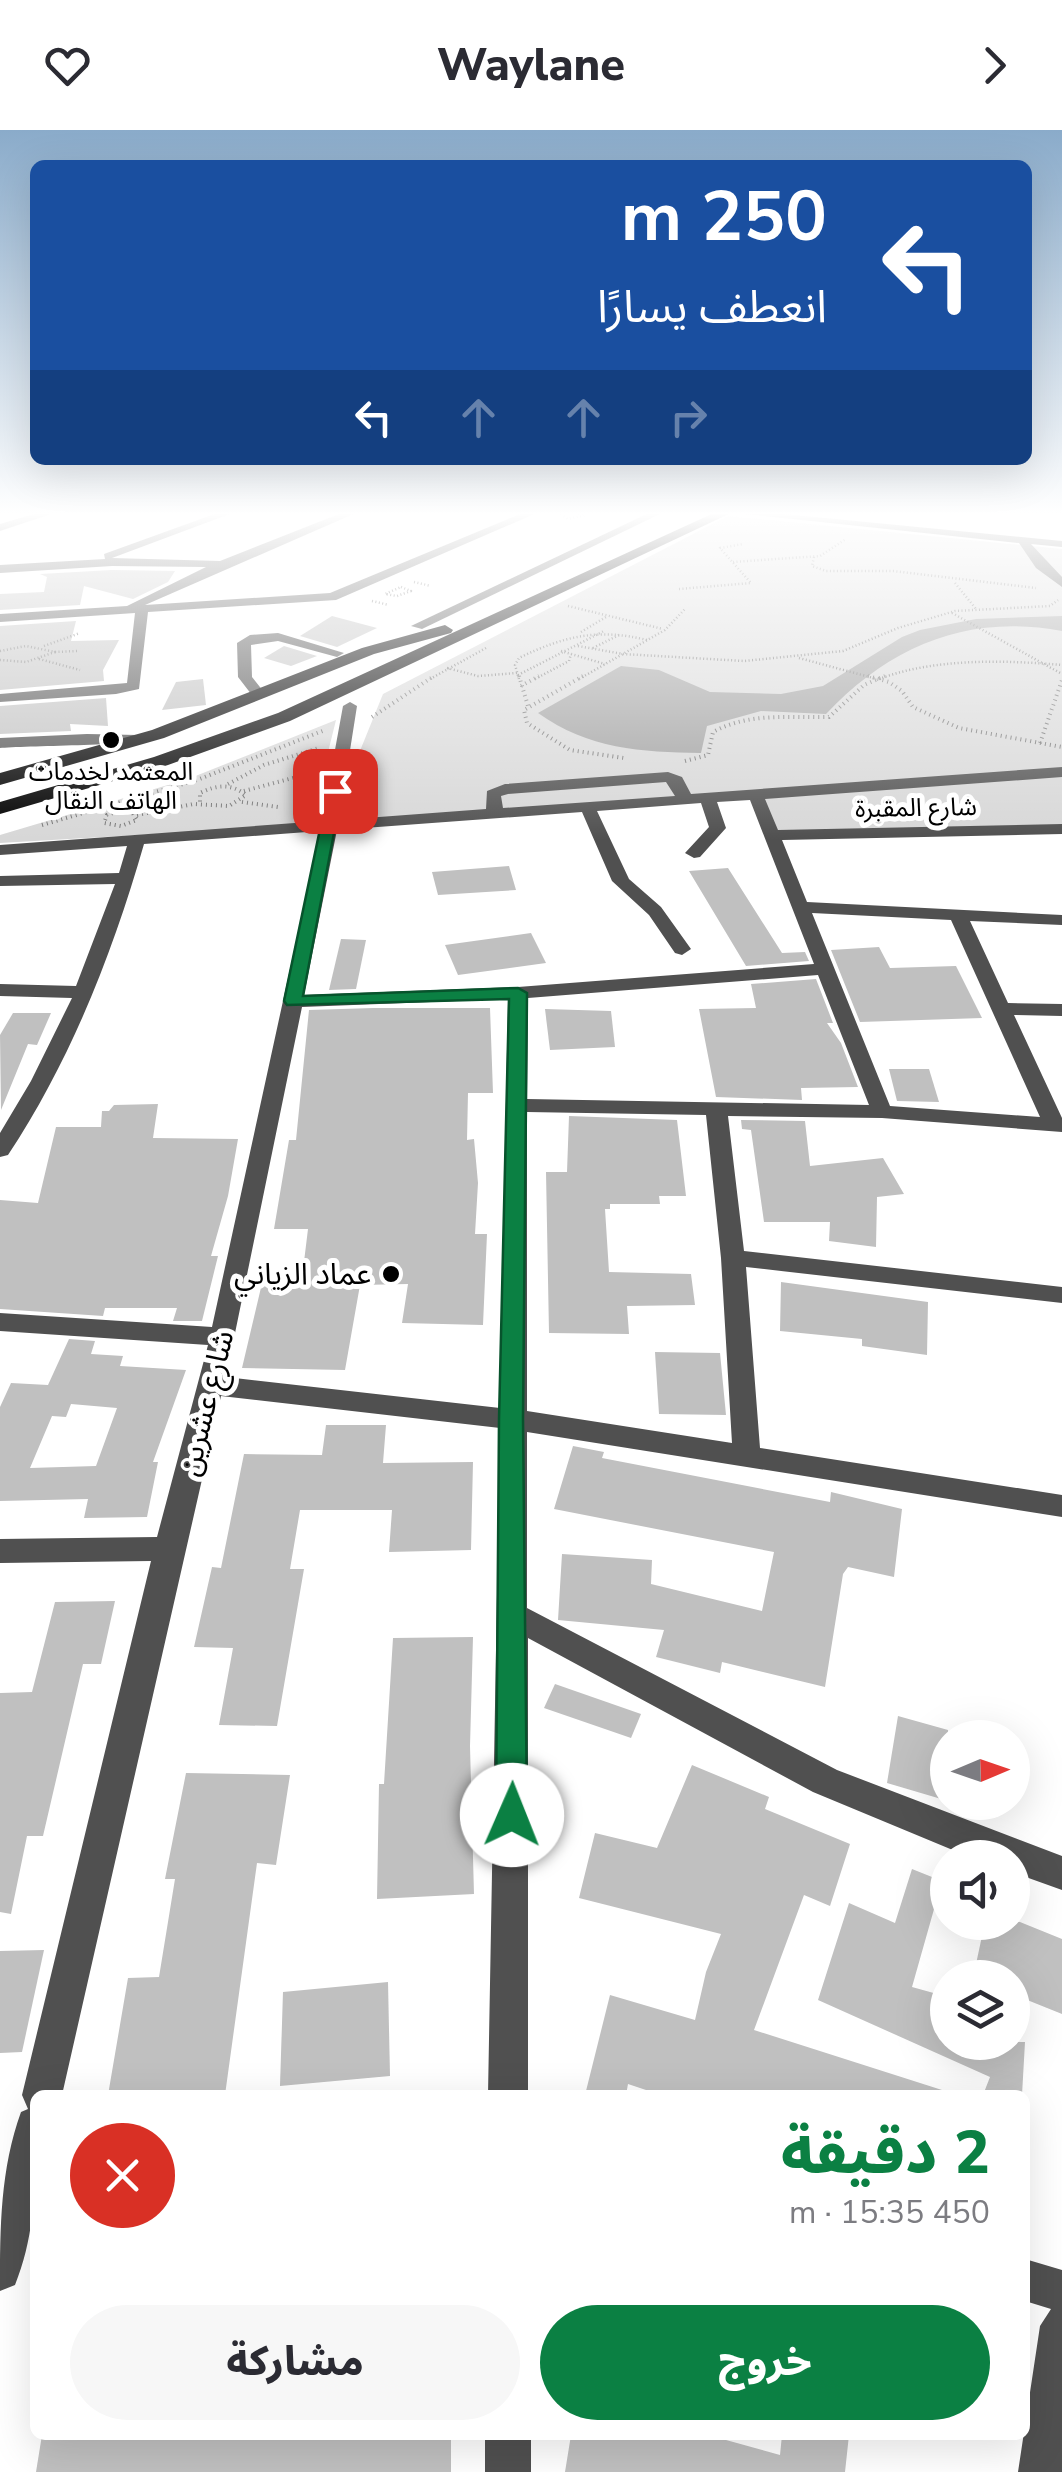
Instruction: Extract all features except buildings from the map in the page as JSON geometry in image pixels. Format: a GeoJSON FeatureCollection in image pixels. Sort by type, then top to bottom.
{"type":"FeatureCollection","features":[{"type":"Feature","properties":{"kind":"highway"},"geometry":{"type":"LineString","coordinates":[[0,793],[154,750],[262,712],[464,621]]}},
{"type":"Feature","properties":{"kind":"highway"},"geometry":{"type":"LineString","coordinates":[[0,824],[195,767],[343,718],[469,644],[517,621]]}},
{"type":"Feature","properties":{"kind":"highway"},"geometry":{"type":"LineString","coordinates":[[0,778],[138,740],[383,646],[448,629]]}},
{"type":"Feature","properties":{"kind":"highway"},"geometry":{"type":"LineString","coordinates":[[0,808],[246,732],[494,633]]}},
{"type":"Feature","properties":{"kind":"street"},"geometry":{"type":"LineString","coordinates":[[0,698],[126,689],[136,684],[136,621]]}},
{"type":"Feature","properties":{"kind":"street"},"geometry":{"type":"LineString","coordinates":[[417,626],[427,621]]}},
{"type":"Feature","properties":{"kind":"street"},"geometry":{"type":"LineString","coordinates":[[260,696],[245,677],[244,643],[248,640],[275,636],[337,653]]}},
{"type":"Feature","properties":{"kind":"street","name":"شارع عشرين"},"geometry":{"type":"LineString","coordinates":[[43,2090],[169,1549],[223,1338],[330,825],[343,718]]}},
{"type":"Feature","properties":{"kind":"street"},"geometry":{"type":"LineString","coordinates":[[0,743],[87,738],[138,740]]}},
{"type":"Feature","properties":{"kind":"street"},"geometry":{"type":"LineString","coordinates":[[0,850],[1062,772]]}},
{"type":"Feature","properties":{"kind":"street"},"geometry":{"type":"LineString","coordinates":[[495,813],[492,796],[496,791],[545,786],[668,777],[676,780],[685,799]]}},
{"type":"Feature","properties":{"kind":"street"},"geometry":{"type":"LineString","coordinates":[[754,794],[882,1112]]}},
{"type":"Feature","properties":{"kind":"street"},"geometry":{"type":"LineString","coordinates":[[694,853],[718,828],[707,797]]}},
{"type":"Feature","properties":{"kind":"street"},"geometry":{"type":"LineString","coordinates":[[587,806],[621,881],[648,902],[682,950]]}},
{"type":"Feature","properties":{"kind":"street","name":"شارع المقبرة"},"geometry":{"type":"LineString","coordinates":[[771,834],[1062,829]]}},
{"type":"Feature","properties":{"kind":"street"},"geometry":{"type":"LineString","coordinates":[[3,1141],[82,992],[137,840]]}},
{"type":"Feature","properties":{"kind":"street"},"geometry":{"type":"LineString","coordinates":[[0,871],[30,872],[46,880]]}},
{"type":"Feature","properties":{"kind":"street"},"geometry":{"type":"LineString","coordinates":[[0,881],[126,878]]}},
{"type":"Feature","properties":{"kind":"street"},"geometry":{"type":"LineString","coordinates":[[800,908],[1062,920]]}},
{"type":"Feature","properties":{"kind":"street"},"geometry":{"type":"LineString","coordinates":[[958,915],[1058,1124]]}},
{"type":"Feature","properties":{"kind":"street"},"geometry":{"type":"LineString","coordinates":[[293,1001],[518,993],[825,969]]}},
{"type":"Feature","properties":{"kind":"street"},"geometry":{"type":"LineString","coordinates":[[0,990],[82,992]]}},
{"type":"Feature","properties":{"kind":"street"},"geometry":{"type":"LineString","coordinates":[[508,2090],[514,1616],[511,1419],[518,993]]}},
{"type":"Feature","properties":{"kind":"street"},"geometry":{"type":"LineString","coordinates":[[1001,1009],[1062,1010]]}},
{"type":"Feature","properties":{"kind":"street"},"geometry":{"type":"LineString","coordinates":[[516,1105],[882,1112],[1058,1124]]}},
{"type":"Feature","properties":{"kind":"street"},"geometry":{"type":"LineString","coordinates":[[716,1108],[733,1258],[748,1454]]}},
{"type":"Feature","properties":{"kind":"street"},"geometry":{"type":"LineString","coordinates":[[733,1258],[1062,1295]]}},
{"type":"Feature","properties":{"kind":"street"},"geometry":{"type":"LineString","coordinates":[[0,1322],[223,1338]]}},
{"type":"Feature","properties":{"kind":"street"},"geometry":{"type":"LineString","coordinates":[[212,1385],[511,1419],[1062,1506]]}},
{"type":"Feature","properties":{"kind":"street"},"geometry":{"type":"LineString","coordinates":[[0,1551],[169,1549]]}},
{"type":"Feature","properties":{"kind":"street"},"geometry":{"type":"LineString","coordinates":[[514,1616],[825,1780],[974,1842],[1062,1872]]}},
{"type":"Feature","properties":{"kind":"street"},"geometry":{"type":"LineString","coordinates":[[3,2246],[30,2145]]}},
{"type":"Feature","properties":{"kind":"street"},"geometry":{"type":"LineString","coordinates":[[1030,2281],[1062,2291]]}},
{"type":"Feature","properties":{"kind":"street"},"geometry":{"type":"LineString","coordinates":[[1041,2472],[1062,2326]]}},
{"type":"Feature","properties":{"kind":"street"},"geometry":{"type":"LineString","coordinates":[[508,2440],[508,2472]]}},
{"type":"Feature","properties":{"kind":"path"},"geometry":{"type":"LineString","coordinates":[[599,621],[516,660],[528,706],[523,719],[560,746],[582,754],[628,758]]}},
{"type":"Feature","properties":{"kind":"path"},"geometry":{"type":"LineString","coordinates":[[630,621],[665,630]]}},
{"type":"Feature","properties":{"kind":"path"},"geometry":{"type":"LineString","coordinates":[[528,706],[665,630],[673,621]]}},
{"type":"Feature","properties":{"kind":"path"},"geometry":{"type":"LineString","coordinates":[[578,646],[623,654],[726,662],[843,651],[922,621]]}},
{"type":"Feature","properties":{"kind":"path"},"geometry":{"type":"LineString","coordinates":[[967,621],[1045,663],[1062,677],[1040,744]]}},
{"type":"Feature","properties":{"kind":"path"},"geometry":{"type":"LineString","coordinates":[[447,668],[478,676],[518,674],[605,630]]}},
{"type":"Feature","properties":{"kind":"path"},"geometry":{"type":"LineString","coordinates":[[580,632],[605,630],[647,640]]}},
{"type":"Feature","properties":{"kind":"path"},"geometry":{"type":"LineString","coordinates":[[40,826],[197,780],[290,746],[343,718],[370,718],[494,633]]}},
{"type":"Feature","properties":{"kind":"path"},"geometry":{"type":"LineString","coordinates":[[572,654],[622,633]]}},
{"type":"Feature","properties":{"kind":"path"},"geometry":{"type":"LineString","coordinates":[[547,644],[605,664]]}},
{"type":"Feature","properties":{"kind":"path"},"geometry":{"type":"LineString","coordinates":[[0,651],[26,646],[55,652],[77,651]]}},
{"type":"Feature","properties":{"kind":"path"},"geometry":{"type":"LineString","coordinates":[[39,659],[55,652]]}},
{"type":"Feature","properties":{"kind":"path"},"geometry":{"type":"LineString","coordinates":[[521,686],[570,661],[572,654]]}},
{"type":"Feature","properties":{"kind":"path"},"geometry":{"type":"LineString","coordinates":[[791,656],[880,678],[898,686],[913,707],[938,721],[985,736],[1062,747]]}},
{"type":"Feature","properties":{"kind":"path"},"geometry":{"type":"LineString","coordinates":[[0,660],[39,659],[84,671],[138,668]]}},
{"type":"Feature","properties":{"kind":"path"},"geometry":{"type":"LineString","coordinates":[[684,761],[708,756],[713,732],[720,727],[767,714],[829,717],[859,688],[880,678],[931,668],[1062,665]]}},
{"type":"Feature","properties":{"kind":"path"},"geometry":{"type":"LineString","coordinates":[[200,803],[198,797],[211,788],[226,786],[264,764],[330,745]]}},
{"type":"Feature","properties":{"kind":"path"},"geometry":{"type":"LineString","coordinates":[[290,746],[304,753]]}},
{"type":"Feature","properties":{"kind":"path"},"geometry":{"type":"LineString","coordinates":[[226,786],[244,792],[324,769],[322,782]]}},
{"type":"Feature","properties":{"kind":"path"},"geometry":{"type":"LineString","coordinates":[[197,780],[211,788]]}},
{"type":"Feature","properties":{"kind":"path"},"geometry":{"type":"LineString","coordinates":[[242,802],[244,792]]}},
{"type":"Feature","properties":{"kind":"path"},"geometry":{"type":"LineString","coordinates":[[152,795],[169,811]]}},
{"type":"Feature","properties":{"kind":"path"},"geometry":{"type":"LineString","coordinates":[[137,815],[200,803],[221,808],[242,802],[282,808]]}},
{"type":"Feature","properties":{"kind":"shaded area"},"geometry":{"type":"Polygon","coordinates":[[[524,621],[1062,621],[1062,829],[771,835],[754,793],[330,825],[383,694],[524,621]]]}},
{"type":"Feature","properties":{"kind":"shaded area"},"geometry":{"type":"Polygon","coordinates":[[[964,621],[1062,621],[1062,631],[994,627],[933,640],[877,670],[826,714],[761,711],[707,726],[701,753],[616,746],[576,734],[538,713],[621,666],[659,670],[710,692],[781,694],[823,686],[920,630],[964,621]]]}},
{"type":"Feature","properties":{"kind":"shaded area"},"geometry":{"type":"Polygon","coordinates":[[[336,720],[310,825],[0,843],[0,835],[188,779],[336,720]]]}},
{"type":"Feature","properties":{"kind":"place","name":"المعتمد لخدمات الهاتف النقال"},"geometry":{"type":"Point","coordinates":[111,740]}},
{"type":"Feature","properties":{"kind":"place","name":"عماد الزياني"},"geometry":{"type":"Point","coordinates":[391,1274]}},
{"type":"Feature","properties":{"kind":"route"},"geometry":{"type":"LineString","coordinates":[[335,791],[293,1001],[518,993],[511,1419],[512,1815]]}}]}
